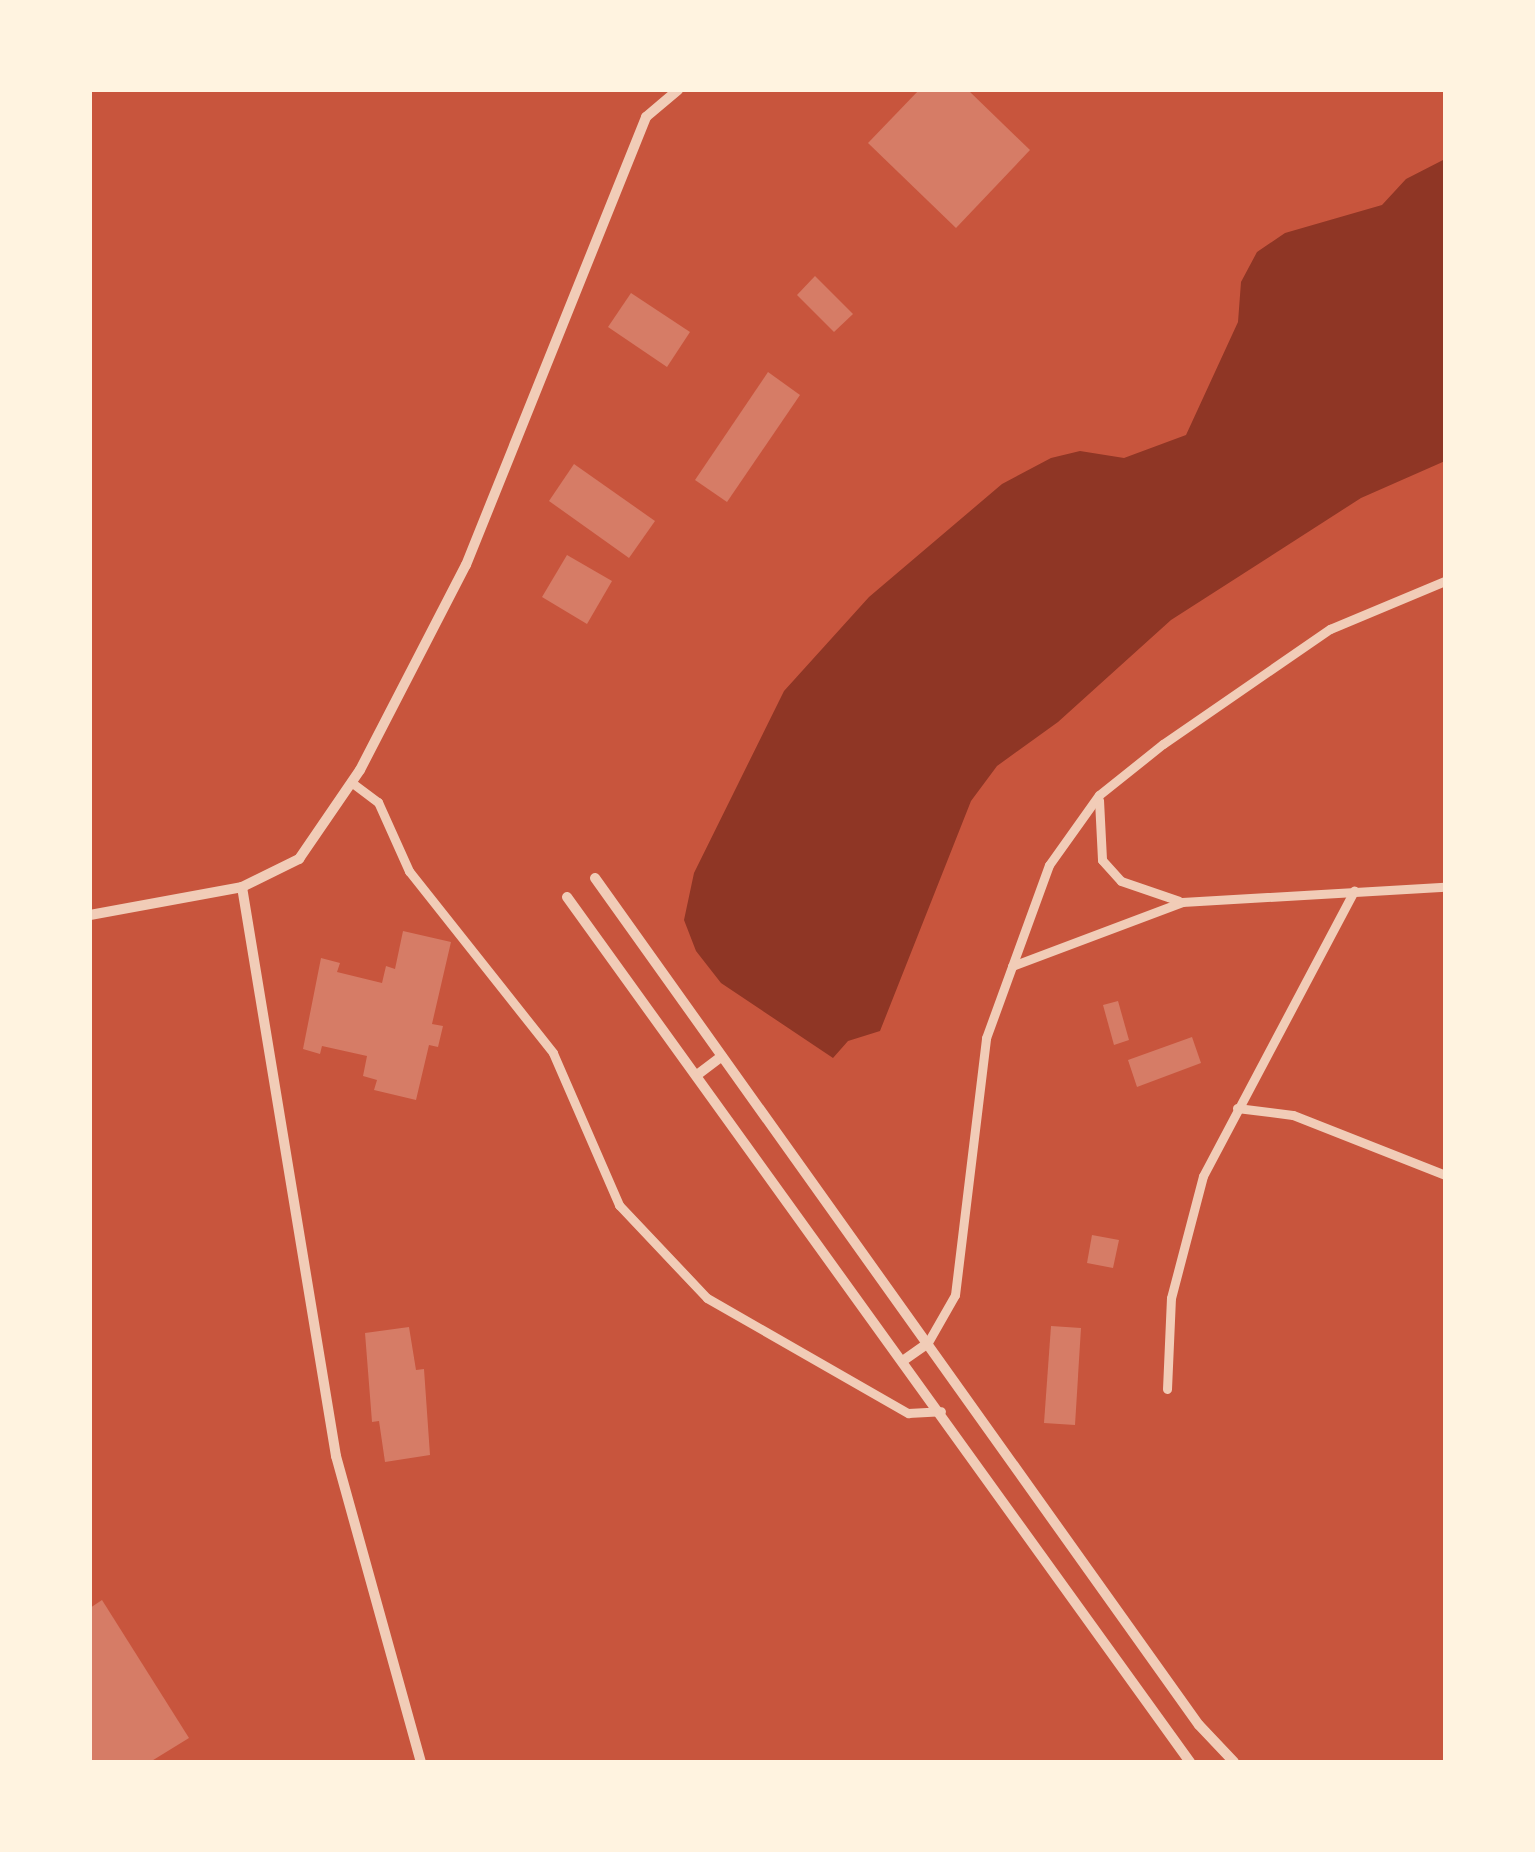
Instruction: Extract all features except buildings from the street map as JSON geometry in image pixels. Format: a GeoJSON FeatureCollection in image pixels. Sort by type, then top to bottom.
{"type":"FeatureCollection","features":[{"type":"Feature","properties":{"kind":"street"},"geometry":{"type":"LineString","coordinates":[[90,915],[242,886],[299,859],[351,782],[466,565],[646,117],[678,90]]}},
{"type":"Feature","properties":{"kind":"street"},"geometry":{"type":"LineString","coordinates":[[904,1360],[927,1344],[955,1295],[986,1038],[1049,865],[1100,795],[1330,630],[1445,581]]}},
{"type":"Feature","properties":{"kind":"street"},"geometry":{"type":"LineString","coordinates":[[351,782],[378,802],[410,871],[553,1053],[619,1205],[708,1298],[908,1412],[941,1411]]}},
{"type":"Feature","properties":{"kind":"street"},"geometry":{"type":"LineString","coordinates":[[1100,795],[1102,860],[1121,881],[1182,902]]}},
{"type":"Feature","properties":{"kind":"street"},"geometry":{"type":"LineString","coordinates":[[595,878],[1199,1725],[1234,1762]]}},
{"type":"Feature","properties":{"kind":"street"},"geometry":{"type":"LineString","coordinates":[[242,886],[336,1456],[420,1762]]}},
{"type":"Feature","properties":{"kind":"street"},"geometry":{"type":"LineString","coordinates":[[1012,966],[1182,902],[1445,887]]}},
{"type":"Feature","properties":{"kind":"street"},"geometry":{"type":"LineString","coordinates":[[1167,1389],[1171,1298],[1203,1176],[1354,891]]}},
{"type":"Feature","properties":{"kind":"street"},"geometry":{"type":"LineString","coordinates":[[567,896],[1190,1762]]}},
{"type":"Feature","properties":{"kind":"street"},"geometry":{"type":"LineString","coordinates":[[696,1074],[722,1056]]}},
{"type":"Feature","properties":{"kind":"street"},"geometry":{"type":"LineString","coordinates":[[1238,1108],[1293,1115],[1445,1175]]}},
{"type":"Feature","properties":{"kind":"shaded area"},"geometry":{"type":"Polygon","coordinates":[[[1445,159],[1445,461],[1361,498],[1171,620],[1058,722],[997,766],[971,801],[880,1031],[848,1041],[833,1058],[721,983],[696,951],[684,920],[694,873],[784,691],[869,597],[1002,484],[1051,458],[1080,451],[1124,458],[1186,435],[1238,322],[1241,282],[1257,252],[1285,233],[1382,205],[1406,179],[1445,159]]]}}]}
